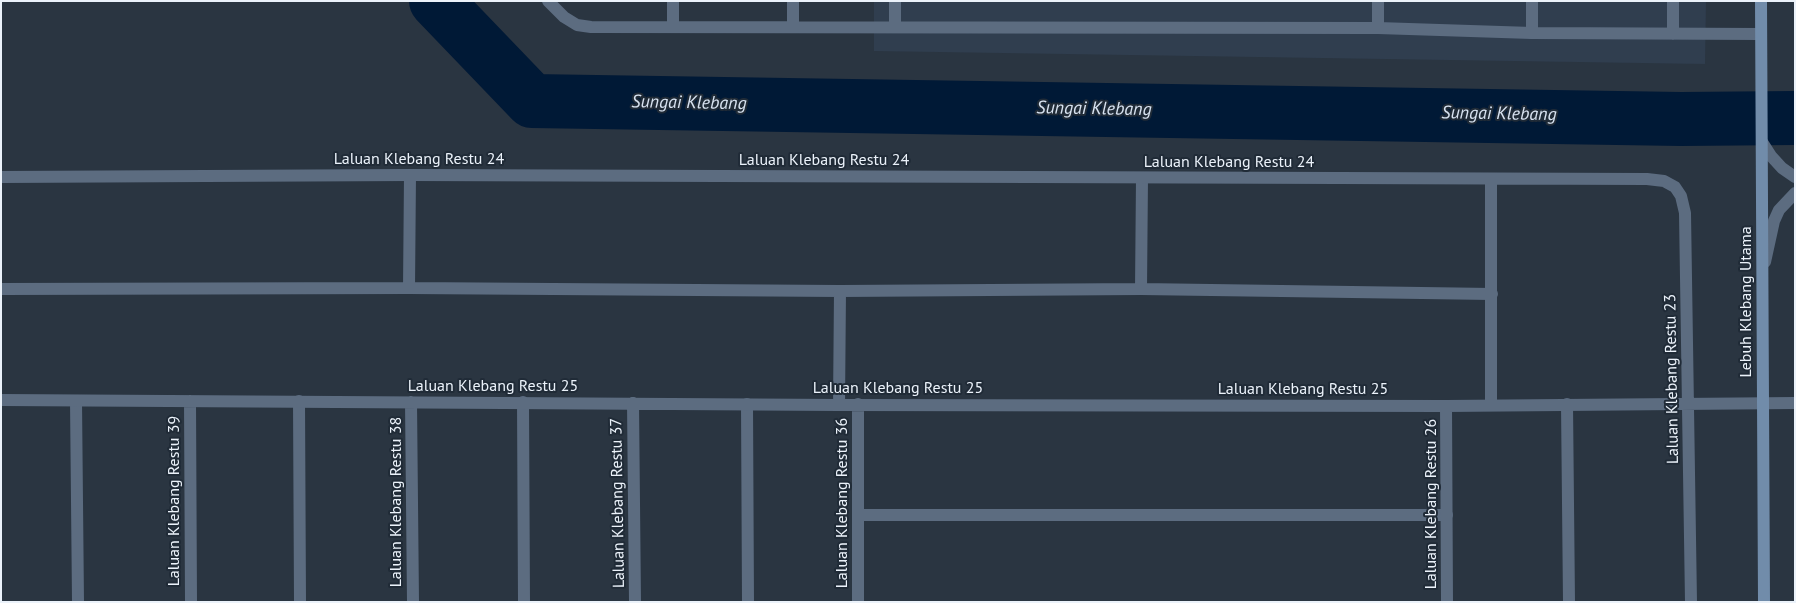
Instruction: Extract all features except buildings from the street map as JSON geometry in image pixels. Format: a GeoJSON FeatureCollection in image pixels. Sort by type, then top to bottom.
{"type":"FeatureCollection","features":[{"type":"Feature","properties":{"kind":"street"},"geometry":{"type":"LineString","coordinates":[[548,1],[564,17],[577,25],[591,27],[1378,28],[1532,33],[1761,34]]}},
{"type":"Feature","properties":{"kind":"street"},"geometry":{"type":"LineString","coordinates":[[673,1],[673,26]]}},
{"type":"Feature","properties":{"kind":"street"},"geometry":{"type":"LineString","coordinates":[[793,26],[794,1]]}},
{"type":"Feature","properties":{"kind":"street"},"geometry":{"type":"LineString","coordinates":[[895,1],[895,27]]}},
{"type":"Feature","properties":{"kind":"street"},"geometry":{"type":"LineString","coordinates":[[1378,1],[1378,28]]}},
{"type":"Feature","properties":{"kind":"street"},"geometry":{"type":"LineString","coordinates":[[1532,1],[1532,33]]}},
{"type":"Feature","properties":{"kind":"street"},"geometry":{"type":"LineString","coordinates":[[1673,1],[1673,34]]}},
{"type":"Feature","properties":{"kind":"street","name":"Lebuh Klebang Utama"},"geometry":{"type":"LineString","coordinates":[[1761,1],[1764,602]]}},
{"type":"Feature","properties":{"kind":"street"},"geometry":{"type":"LineString","coordinates":[[1762,138],[1772,156],[1782,168],[1795,177]]}},
{"type":"Feature","properties":{"kind":"street"},"geometry":{"type":"LineString","coordinates":[[409,288],[410,175]]}},
{"type":"Feature","properties":{"kind":"street","name":"Laluan Klebang Restu 24"},"geometry":{"type":"LineString","coordinates":[[1,177],[410,175],[1647,179]]}},
{"type":"Feature","properties":{"kind":"street"},"geometry":{"type":"LineString","coordinates":[[1142,178],[1142,289]]}},
{"type":"Feature","properties":{"kind":"street"},"geometry":{"type":"LineString","coordinates":[[1491,179],[1491,405]]}},
{"type":"Feature","properties":{"kind":"street","name":"Laluan Klebang Restu 23"},"geometry":{"type":"LineString","coordinates":[[1647,179],[1664,181],[1675,187],[1681,196],[1685,213],[1691,602]]}},
{"type":"Feature","properties":{"kind":"street"},"geometry":{"type":"LineString","coordinates":[[1762,274],[1774,221],[1780,210],[1795,194]]}},
{"type":"Feature","properties":{"kind":"street"},"geometry":{"type":"LineString","coordinates":[[1,289],[409,288],[840,291],[1142,289],[1492,294]]}},
{"type":"Feature","properties":{"kind":"street"},"geometry":{"type":"LineString","coordinates":[[839,405],[840,291]]}},
{"type":"Feature","properties":{"kind":"street","name":"Laluan Klebang Restu 25"},"geometry":{"type":"LineString","coordinates":[[1,400],[839,405],[1446,406],[1795,403]]}},
{"type":"Feature","properties":{"kind":"street"},"geometry":{"type":"LineString","coordinates":[[76,401],[78,602]]}},
{"type":"Feature","properties":{"kind":"street","name":"Laluan Klebang Restu 39"},"geometry":{"type":"LineString","coordinates":[[190,401],[191,602]]}},
{"type":"Feature","properties":{"kind":"street"},"geometry":{"type":"LineString","coordinates":[[299,402],[300,602]]}},
{"type":"Feature","properties":{"kind":"street","name":"Laluan Klebang Restu 38"},"geometry":{"type":"LineString","coordinates":[[411,402],[413,602]]}},
{"type":"Feature","properties":{"kind":"street"},"geometry":{"type":"LineString","coordinates":[[523,402],[524,602]]}},
{"type":"Feature","properties":{"kind":"street","name":"Laluan Klebang Restu 37"},"geometry":{"type":"LineString","coordinates":[[633,403],[635,602]]}},
{"type":"Feature","properties":{"kind":"street"},"geometry":{"type":"LineString","coordinates":[[747,404],[748,602]]}},
{"type":"Feature","properties":{"kind":"street","name":"Laluan Klebang Restu 36"},"geometry":{"type":"LineString","coordinates":[[858,404],[858,602]]}},
{"type":"Feature","properties":{"kind":"street"},"geometry":{"type":"LineString","coordinates":[[1567,404],[1570,602]]}},
{"type":"Feature","properties":{"kind":"street","name":"Laluan Klebang Restu 26"},"geometry":{"type":"LineString","coordinates":[[1446,406],[1447,602]]}},
{"type":"Feature","properties":{"kind":"street"},"geometry":{"type":"LineString","coordinates":[[858,514],[1447,516]]}},
{"type":"Feature","properties":{"kind":"shaded area"},"geometry":{"type":"Polygon","coordinates":[[[874,1],[1706,1],[1705,64],[874,51],[874,1]]]}},
{"type":"Feature","properties":{"kind":"waterway","name":"Sungai Klebang"},"geometry":{"type":"LineString","coordinates":[[436,1],[532,101],[1681,119],[1795,118]]}}]}
